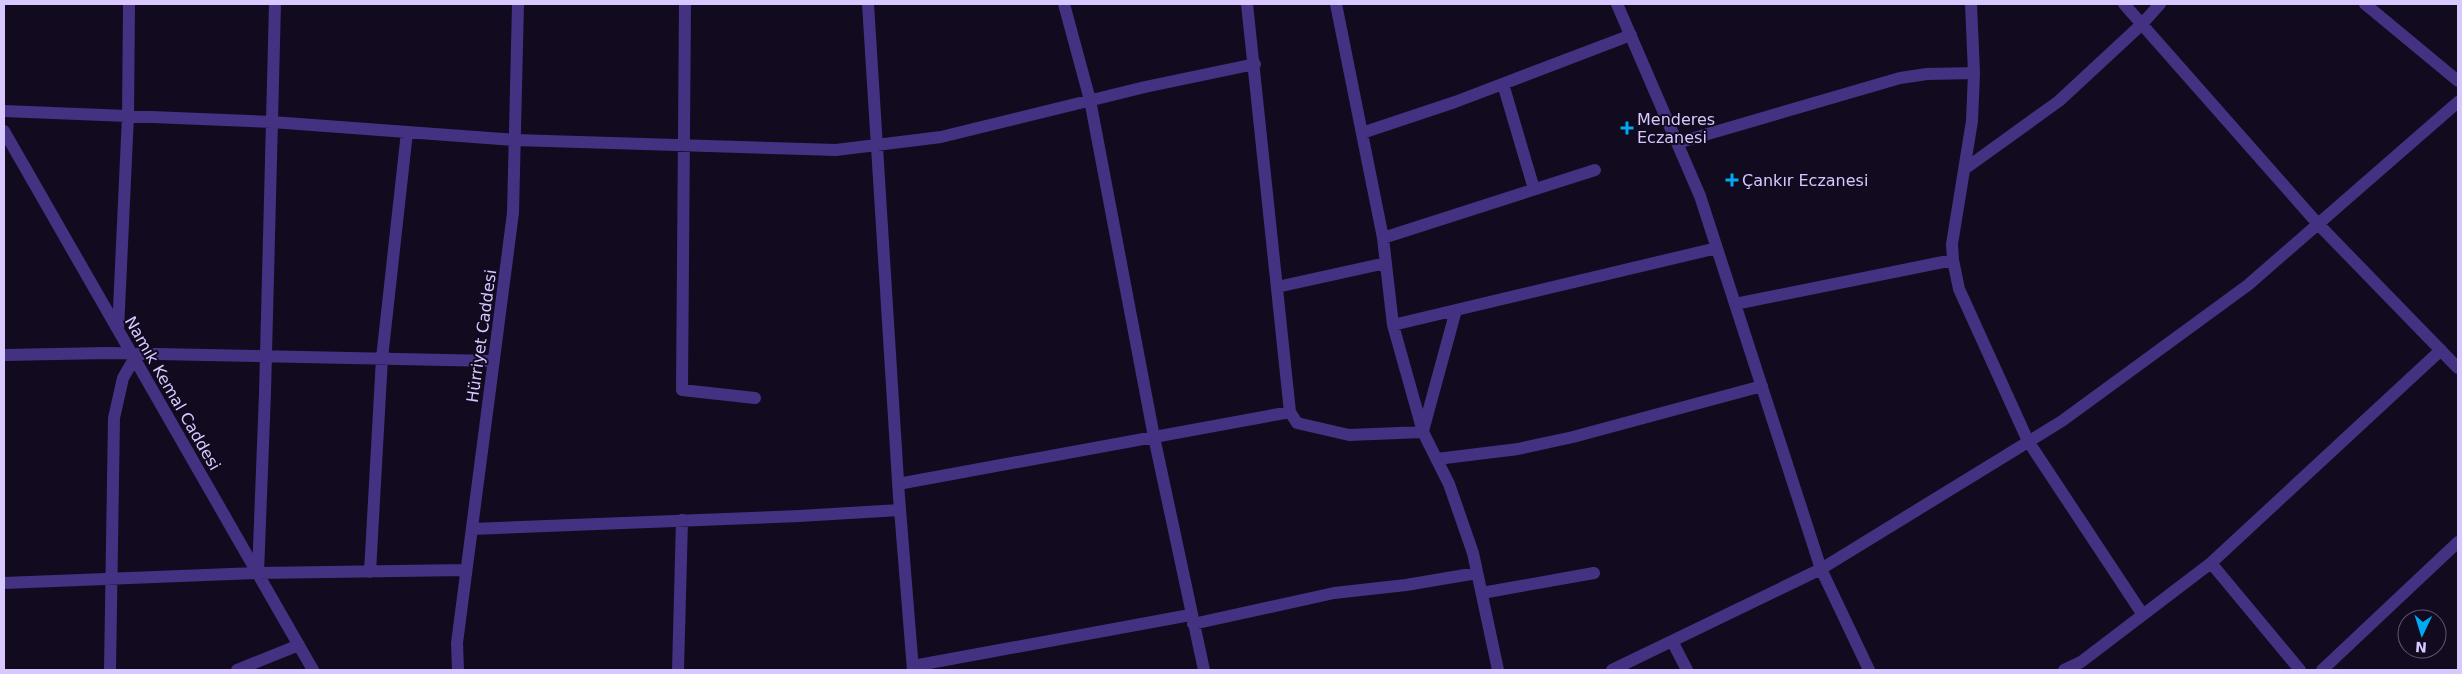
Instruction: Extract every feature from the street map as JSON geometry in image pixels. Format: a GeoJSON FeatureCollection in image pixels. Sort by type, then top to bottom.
{"type":"FeatureCollection","features":[{"type":"Feature","properties":{"kind":"street"},"geometry":{"type":"LineString","coordinates":[[118,330],[128,116],[129,4]]}},
{"type":"Feature","properties":{"kind":"street"},"geometry":{"type":"LineString","coordinates":[[258,573],[266,356],[275,4]]}},
{"type":"Feature","properties":{"kind":"street","name":"Hürriyet Caddesi"},"geometry":{"type":"LineString","coordinates":[[458,670],[457,643],[514,213],[518,4]]}},
{"type":"Feature","properties":{"kind":"street"},"geometry":{"type":"LineString","coordinates":[[685,4],[682,390],[755,398]]}},
{"type":"Feature","properties":{"kind":"street"},"geometry":{"type":"LineString","coordinates":[[868,4],[898,484],[913,668],[1334,593],[1477,573]]}},
{"type":"Feature","properties":{"kind":"street"},"geometry":{"type":"LineString","coordinates":[[1064,4],[1090,100],[1154,437],[1204,670]]}},
{"type":"Feature","properties":{"kind":"street"},"geometry":{"type":"LineString","coordinates":[[1247,4],[1255,64],[1290,412],[1298,422],[1348,435],[1423,432]]}},
{"type":"Feature","properties":{"kind":"street"},"geometry":{"type":"LineString","coordinates":[[1336,4],[1383,238],[1394,325],[1423,432],[1449,484],[1473,553],[1498,670]]}},
{"type":"Feature","properties":{"kind":"street"},"geometry":{"type":"LineString","coordinates":[[1618,4],[1700,196],[1821,568],[1869,670]]}},
{"type":"Feature","properties":{"kind":"street"},"geometry":{"type":"LineString","coordinates":[[1971,4],[1974,73],[1972,121],[1966,168],[1954,229],[1952,260],[1959,290],[2028,441],[2142,615]]}},
{"type":"Feature","properties":{"kind":"street"},"geometry":{"type":"LineString","coordinates":[[2124,4],[2318,224],[2458,368]]}},
{"type":"Feature","properties":{"kind":"street"},"geometry":{"type":"LineString","coordinates":[[1966,168],[2059,101],[2142,24],[2160,4]]}},
{"type":"Feature","properties":{"kind":"street"},"geometry":{"type":"LineString","coordinates":[[2366,4],[2458,81]]}},
{"type":"Feature","properties":{"kind":"street"},"geometry":{"type":"LineString","coordinates":[[1362,133],[1455,102],[1631,35]]}},
{"type":"Feature","properties":{"kind":"street"},"geometry":{"type":"LineString","coordinates":[[4,111],[272,122],[515,140],[836,150],[942,137],[1090,100],[1255,64]]}},
{"type":"Feature","properties":{"kind":"street"},"geometry":{"type":"LineString","coordinates":[[1677,143],[1900,78],[1927,74],[1974,73]]}},
{"type":"Feature","properties":{"kind":"street"},"geometry":{"type":"LineString","coordinates":[[1503,84],[1534,190]]}},
{"type":"Feature","properties":{"kind":"street"},"geometry":{"type":"LineString","coordinates":[[1612,670],[1821,568],[2062,421],[2248,285],[2458,102]]}},
{"type":"Feature","properties":{"kind":"street","name":"Namık Kemal Caddesi"},"geometry":{"type":"LineString","coordinates":[[4,132],[313,670]]}},
{"type":"Feature","properties":{"kind":"street"},"geometry":{"type":"LineString","coordinates":[[370,572],[382,358],[407,132]]}},
{"type":"Feature","properties":{"kind":"street"},"geometry":{"type":"LineString","coordinates":[[1383,238],[1595,170]]}},
{"type":"Feature","properties":{"kind":"street"},"geometry":{"type":"LineString","coordinates":[[1394,325],[1717,248]]}},
{"type":"Feature","properties":{"kind":"street"},"geometry":{"type":"LineString","coordinates":[[1735,304],[1952,260]]}},
{"type":"Feature","properties":{"kind":"street"},"geometry":{"type":"LineString","coordinates":[[1277,287],[1386,263]]}},
{"type":"Feature","properties":{"kind":"street"},"geometry":{"type":"LineString","coordinates":[[1423,432],[1456,310]]}},
{"type":"Feature","properties":{"kind":"street"},"geometry":{"type":"LineString","coordinates":[[2064,670],[2080,662],[2211,563],[2441,350]]}},
{"type":"Feature","properties":{"kind":"street"},"geometry":{"type":"LineString","coordinates":[[4,355],[266,356],[494,360]]}},
{"type":"Feature","properties":{"kind":"street"},"geometry":{"type":"LineString","coordinates":[[110,670],[113,579],[114,418],[123,378],[133,356]]}},
{"type":"Feature","properties":{"kind":"street"},"geometry":{"type":"LineString","coordinates":[[1437,459],[1518,449],[1573,438],[1762,386]]}},
{"type":"Feature","properties":{"kind":"street"},"geometry":{"type":"LineString","coordinates":[[898,484],[1290,412]]}},
{"type":"Feature","properties":{"kind":"street"},"geometry":{"type":"LineString","coordinates":[[472,529],[799,516],[900,510]]}},
{"type":"Feature","properties":{"kind":"street"},"geometry":{"type":"LineString","coordinates":[[678,670],[682,520]]}},
{"type":"Feature","properties":{"kind":"street"},"geometry":{"type":"LineString","coordinates":[[2322,670],[2458,542]]}},
{"type":"Feature","properties":{"kind":"street"},"geometry":{"type":"LineString","coordinates":[[2211,563],[2300,670]]}},
{"type":"Feature","properties":{"kind":"street"},"geometry":{"type":"LineString","coordinates":[[4,583],[258,573],[466,570]]}},
{"type":"Feature","properties":{"kind":"street"},"geometry":{"type":"LineString","coordinates":[[1482,594],[1594,573]]}},
{"type":"Feature","properties":{"kind":"street"},"geometry":{"type":"LineString","coordinates":[[1672,641],[1687,670]]}},
{"type":"Feature","properties":{"kind":"street"},"geometry":{"type":"LineString","coordinates":[[237,670],[299,645]]}},
{"type":"Feature","properties":{"kind":"place","name":"Menderes Eczanesi"},"geometry":{"type":"Point","coordinates":[1627,128]}},
{"type":"Feature","properties":{"kind":"place","name":"Çankır Eczanesi"},"geometry":{"type":"Point","coordinates":[1732,180]}}]}
